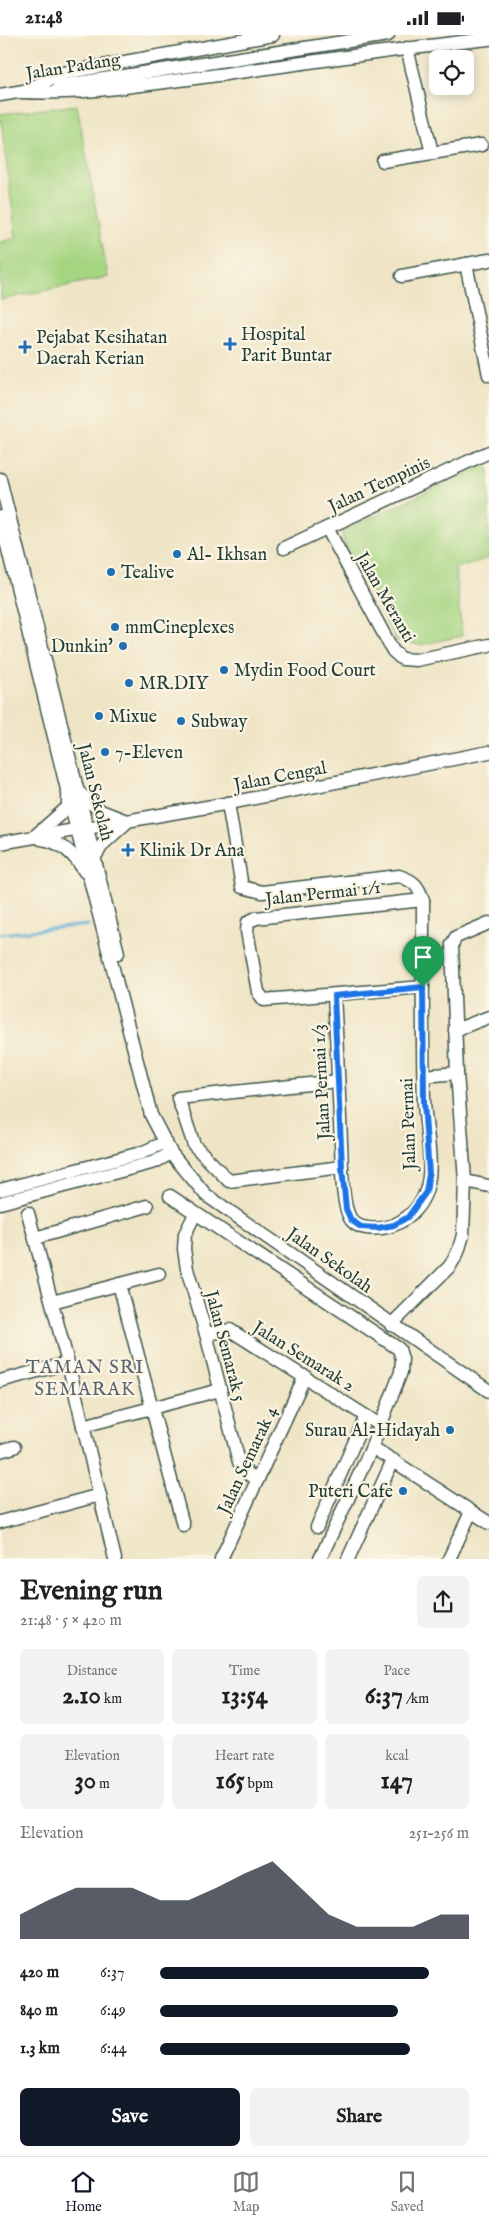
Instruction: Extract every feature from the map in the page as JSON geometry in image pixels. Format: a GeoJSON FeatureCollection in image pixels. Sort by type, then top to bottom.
{"type":"FeatureCollection","features":[{"type":"Feature","properties":{"kind":"street"},"geometry":{"type":"LineString","coordinates":[[22,92],[64,73],[273,35]]}},
{"type":"Feature","properties":{"kind":"street","name":"Jalan Padang"},"geometry":{"type":"LineString","coordinates":[[0,95],[388,35]]}},
{"type":"Feature","properties":{"kind":"street"},"geometry":{"type":"LineString","coordinates":[[22,92],[59,94],[406,48],[489,39]]}},
{"type":"Feature","properties":{"kind":"street"},"geometry":{"type":"LineString","coordinates":[[406,48],[432,153]]}},
{"type":"Feature","properties":{"kind":"street"},"geometry":{"type":"LineString","coordinates":[[383,161],[481,145]]}},
{"type":"Feature","properties":{"kind":"street"},"geometry":{"type":"LineString","coordinates":[[402,276],[489,260]]}},
{"type":"Feature","properties":{"kind":"street"},"geometry":{"type":"LineString","coordinates":[[466,264],[489,375]]}},
{"type":"Feature","properties":{"kind":"street","name":"Jalan Tempinis"},"geometry":{"type":"LineString","coordinates":[[284,548],[489,452]]}},
{"type":"Feature","properties":{"kind":"street","name":"Jalan Sekolah"},"geometry":{"type":"LineString","coordinates":[[0,479],[73,794]]}},
{"type":"Feature","properties":{"kind":"street","name":"Jalan Sekolah"},"geometry":{"type":"LineString","coordinates":[[0,517],[82,829],[90,882],[151,1115],[169,1148],[206,1195],[391,1325],[489,1391]]}},
{"type":"Feature","properties":{"kind":"street","name":"Jalan Meranti"},"geometry":{"type":"LineString","coordinates":[[327,528],[393,651],[402,659],[416,660],[489,645]]}},
{"type":"Feature","properties":{"kind":"street","name":"Jalan Cengal"},"geometry":{"type":"LineString","coordinates":[[0,843],[228,803],[489,752]]}},
{"type":"Feature","properties":{"kind":"street"},"geometry":{"type":"LineString","coordinates":[[34,838],[68,807],[73,794],[101,811],[128,821],[103,844],[94,858]]}},
{"type":"Feature","properties":{"kind":"street"},"geometry":{"type":"LineString","coordinates":[[228,803],[242,887],[262,892],[400,876],[412,880],[419,887],[424,900]]}},
{"type":"Feature","properties":{"kind":"street","name":"Jalan Sekolah"},"geometry":{"type":"LineString","coordinates":[[82,829],[94,858],[169,1148]]}},
{"type":"Feature","properties":{"kind":"street"},"geometry":{"type":"LineString","coordinates":[[34,838],[54,840],[66,849],[80,863],[90,882]]}},
{"type":"Feature","properties":{"kind":"street","name":"Jalan Permai"},"geometry":{"type":"LineString","coordinates":[[342,1167],[346,1209],[351,1220],[361,1227],[378,1228],[394,1225],[408,1217],[426,1192],[429,1174],[424,1076],[424,900]]}},
{"type":"Feature","properties":{"kind":"street","name":"Jalan Permai 1/1"},"geometry":{"type":"LineString","coordinates":[[334,996],[264,1000],[258,992],[247,931],[248,922],[256,918],[424,900]]}},
{"type":"Feature","properties":{"kind":"street"},"geometry":{"type":"LineString","coordinates":[[391,1325],[430,1289],[450,1266],[458,1252],[463,1235],[464,1181],[457,1073],[452,944],[456,937],[489,923]]}},
{"type":"Feature","properties":{"kind":"street"},"geometry":{"type":"LineString","coordinates":[[334,996],[423,987]]}},
{"type":"Feature","properties":{"kind":"street","name":"Jalan Permai 1/3"},"geometry":{"type":"LineString","coordinates":[[334,996],[342,1167]]}},
{"type":"Feature","properties":{"kind":"street"},"geometry":{"type":"LineString","coordinates":[[455,1029],[489,1017]]}},
{"type":"Feature","properties":{"kind":"street"},"geometry":{"type":"LineString","coordinates":[[424,1076],[457,1073]]}},
{"type":"Feature","properties":{"kind":"street"},"geometry":{"type":"LineString","coordinates":[[338,1081],[178,1098],[194,1145],[229,1181],[342,1167]]}},
{"type":"Feature","properties":{"kind":"street"},"geometry":{"type":"LineString","coordinates":[[141,1153],[154,1133],[151,1115]]}},
{"type":"Feature","properties":{"kind":"street"},"geometry":{"type":"LineString","coordinates":[[0,1190],[141,1153],[169,1148]]}},
{"type":"Feature","properties":{"kind":"street"},"geometry":{"type":"LineString","coordinates":[[0,1203],[154,1162],[169,1148]]}},
{"type":"Feature","properties":{"kind":"street"},"geometry":{"type":"LineString","coordinates":[[464,1181],[489,1186]]}},
{"type":"Feature","properties":{"kind":"street"},"geometry":{"type":"LineString","coordinates":[[170,1196],[195,1215],[399,1349],[402,1359],[401,1372],[372,1447],[320,1559]]}},
{"type":"Feature","properties":{"kind":"street"},"geometry":{"type":"LineString","coordinates":[[35,1238],[147,1206]]}},
{"type":"Feature","properties":{"kind":"street"},"geometry":{"type":"LineString","coordinates":[[28,1213],[68,1363],[115,1559]]}},
{"type":"Feature","properties":{"kind":"street","name":"Jalan Semarak 5"},"geometry":{"type":"LineString","coordinates":[[195,1215],[185,1234],[184,1249],[187,1269],[206,1334],[238,1462],[248,1474],[258,1479]]}},
{"type":"Feature","properties":{"kind":"street"},"geometry":{"type":"LineString","coordinates":[[52,1302],[159,1274]]}},
{"type":"Feature","properties":{"kind":"street"},"geometry":{"type":"LineString","coordinates":[[119,1284],[183,1525]]}},
{"type":"Feature","properties":{"kind":"street","name":"Jalan Semarak 2"},"geometry":{"type":"LineString","coordinates":[[206,1334],[230,1330],[380,1425]]}},
{"type":"Feature","properties":{"kind":"street"},"geometry":{"type":"LineString","coordinates":[[0,1380],[68,1363]]}},
{"type":"Feature","properties":{"kind":"street","name":"Jalan Semarak 4"},"geometry":{"type":"LineString","coordinates":[[222,1559],[305,1376]]}},
{"type":"Feature","properties":{"kind":"street"},"geometry":{"type":"LineString","coordinates":[[83,1426],[220,1389]]}},
{"type":"Feature","properties":{"kind":"street"},"geometry":{"type":"LineString","coordinates":[[317,1527],[366,1416]]}},
{"type":"Feature","properties":{"kind":"street"},"geometry":{"type":"LineString","coordinates":[[0,1451],[14,1447]]}},
{"type":"Feature","properties":{"kind":"street"},"geometry":{"type":"LineString","coordinates":[[372,1447],[489,1523]]}},
{"type":"Feature","properties":{"kind":"street"},"geometry":{"type":"LineString","coordinates":[[348,1559],[393,1460]]}},
{"type":"Feature","properties":{"kind":"street"},"geometry":{"type":"LineString","coordinates":[[0,1522],[100,1495]]}},
{"type":"Feature","properties":{"kind":"street"},"geometry":{"type":"LineString","coordinates":[[449,1559],[471,1512]]}},
{"type":"Feature","properties":{"kind":"green space"},"geometry":{"type":"Polygon","coordinates":[[[77,105],[108,277],[1,300],[0,242],[16,238],[0,114],[77,105]]]}},
{"type":"Feature","properties":{"kind":"green space"},"geometry":{"type":"Polygon","coordinates":[[[484,465],[489,469],[489,558],[455,568],[462,636],[420,645],[397,642],[343,541],[343,531],[484,465]]]}},
{"type":"Feature","properties":{"kind":"waterway"},"geometry":{"type":"LineString","coordinates":[[0,934],[88,925]]}},
{"type":"Feature","properties":{"kind":"place","name":"Hospital Parit Buntar"},"geometry":{"type":"Point","coordinates":[230,344]}},
{"type":"Feature","properties":{"kind":"place","name":"Pejabat Kesihatan Daerah Kerian"},"geometry":{"type":"Point","coordinates":[25,347]}},
{"type":"Feature","properties":{"kind":"place","name":"Al- Ikhsan"},"geometry":{"type":"Point","coordinates":[177,554]}},
{"type":"Feature","properties":{"kind":"place","name":"Tealive"},"geometry":{"type":"Point","coordinates":[111,572]}},
{"type":"Feature","properties":{"kind":"place","name":"mmCineplexes"},"geometry":{"type":"Point","coordinates":[115,627]}},
{"type":"Feature","properties":{"kind":"place","name":"Dunkin'"},"geometry":{"type":"Point","coordinates":[123,646]}},
{"type":"Feature","properties":{"kind":"place","name":"Mydin Food Court"},"geometry":{"type":"Point","coordinates":[224,670]}},
{"type":"Feature","properties":{"kind":"place","name":"MR.DIY"},"geometry":{"type":"Point","coordinates":[129,683]}},
{"type":"Feature","properties":{"kind":"place","name":"Mixue"},"geometry":{"type":"Point","coordinates":[99,716]}},
{"type":"Feature","properties":{"kind":"place","name":"Subway"},"geometry":{"type":"Point","coordinates":[181,721]}},
{"type":"Feature","properties":{"kind":"place","name":"7-Eleven"},"geometry":{"type":"Point","coordinates":[105,752]}},
{"type":"Feature","properties":{"kind":"place","name":"Klinik Dr Ana"},"geometry":{"type":"Point","coordinates":[128,850]}},
{"type":"Feature","properties":{"kind":"place","name":"Surau Al-Hidayah"},"geometry":{"type":"Point","coordinates":[450,1430]}},
{"type":"Feature","properties":{"kind":"place","name":"Puteri Cafe"},"geometry":{"type":"Point","coordinates":[403,1491]}},
{"type":"Feature","properties":{"kind":"district","name":"TAMAN SRI SEMARAK"},"geometry":{"type":"Point","coordinates":[85,1377]}},
{"type":"Feature","properties":{"kind":"route"},"geometry":{"type":"LineString","coordinates":[[423,987],[424,1102],[429,1174],[426,1192],[418,1206],[408,1217],[394,1225],[378,1228],[361,1227],[351,1220],[346,1209],[342,1167],[334,996],[423,987]]}}]}
